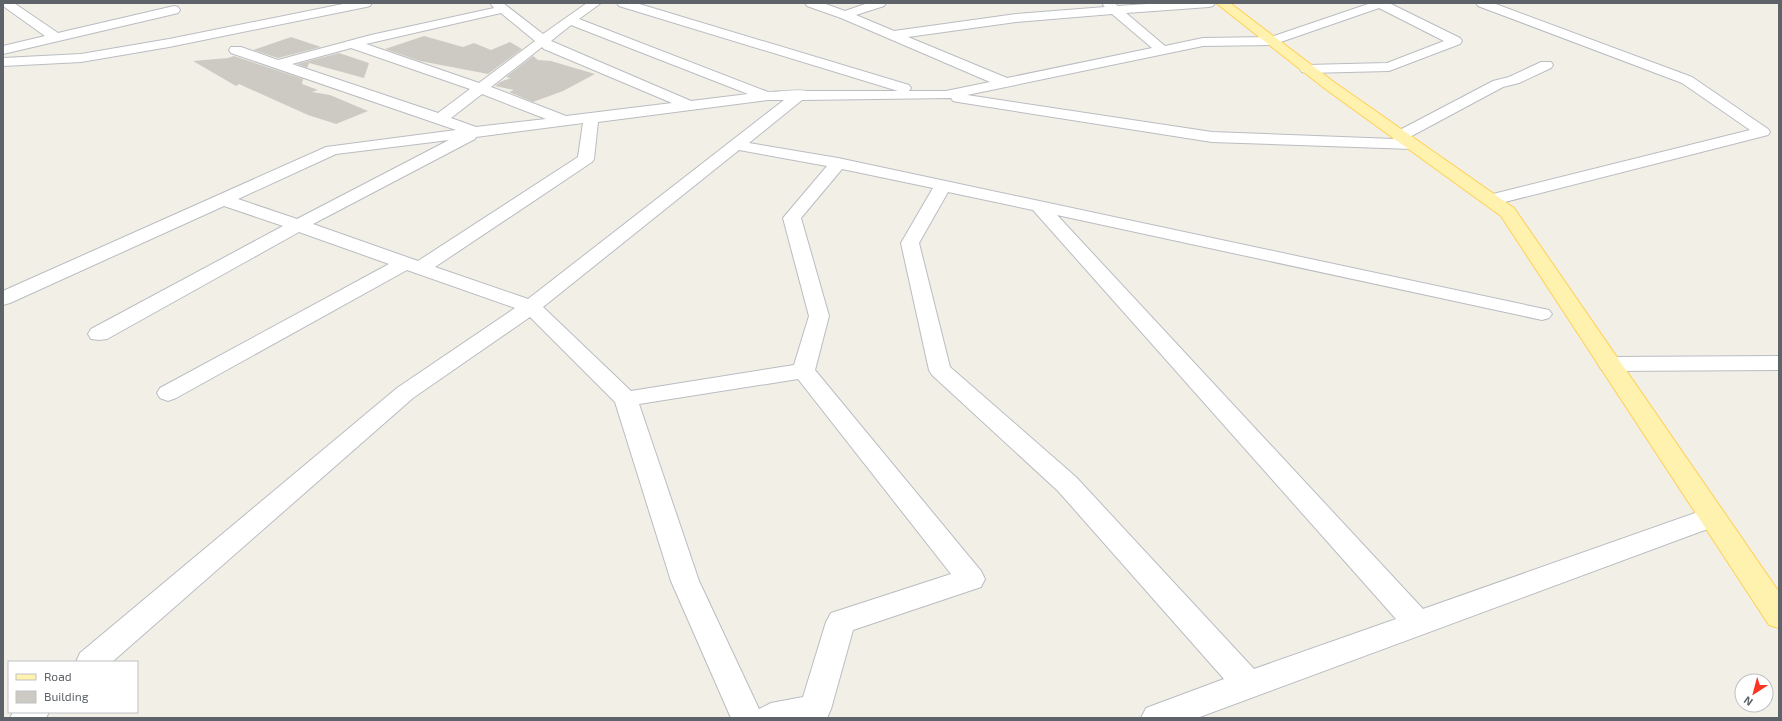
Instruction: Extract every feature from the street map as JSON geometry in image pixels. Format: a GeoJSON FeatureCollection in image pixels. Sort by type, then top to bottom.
{"type":"FeatureCollection","features":[{"type":"Feature","properties":{"kind":"main road"},"geometry":{"type":"LineString","coordinates":[[1222,3],[1307,69],[1508,212],[1779,616]]}},
{"type":"Feature","properties":{"kind":"street"},"geometry":{"type":"LineString","coordinates":[[6,3],[55,38]]}},
{"type":"Feature","properties":{"kind":"street"},"geometry":{"type":"LineString","coordinates":[[143,3],[150,16]]}},
{"type":"Feature","properties":{"kind":"street"},"geometry":{"type":"LineString","coordinates":[[3,62],[80,58],[169,43],[366,3]]}},
{"type":"Feature","properties":{"kind":"street"},"geometry":{"type":"LineString","coordinates":[[440,119],[570,20],[595,3]]}},
{"type":"Feature","properties":{"kind":"street"},"geometry":{"type":"LineString","coordinates":[[623,3],[933,95],[1212,137],[1406,140],[1498,84],[1514,80],[1546,65]]}},
{"type":"Feature","properties":{"kind":"street"},"geometry":{"type":"LineString","coordinates":[[811,3],[845,15],[1006,83]]}},
{"type":"Feature","properties":{"kind":"street"},"geometry":{"type":"LineString","coordinates":[[845,15],[880,3]]}},
{"type":"Feature","properties":{"kind":"street"},"geometry":{"type":"LineString","coordinates":[[1027,3],[1038,16]]}},
{"type":"Feature","properties":{"kind":"street"},"geometry":{"type":"LineString","coordinates":[[893,35],[1111,7],[1209,3]]}},
{"type":"Feature","properties":{"kind":"street"},"geometry":{"type":"LineString","coordinates":[[1482,3],[1687,80],[1762,132]]}},
{"type":"Feature","properties":{"kind":"street"},"geometry":{"type":"LineString","coordinates":[[3,299],[332,150],[438,135],[478,132],[767,96],[801,94],[946,95],[1203,42],[1272,41],[1381,4],[1455,41],[1389,67],[1307,69]]}},
{"type":"Feature","properties":{"kind":"street"},"geometry":{"type":"LineString","coordinates":[[277,64],[500,6],[549,46],[689,106]]}},
{"type":"Feature","properties":{"kind":"street"},"geometry":{"type":"LineString","coordinates":[[1111,7],[1162,50]]}},
{"type":"Feature","properties":{"kind":"street"},"geometry":{"type":"LineString","coordinates":[[3,50],[174,10]]}},
{"type":"Feature","properties":{"kind":"street"},"geometry":{"type":"LineString","coordinates":[[10,19],[25,16]]}},
{"type":"Feature","properties":{"kind":"street"},"geometry":{"type":"LineString","coordinates":[[570,20],[767,96]]}},
{"type":"Feature","properties":{"kind":"street"},"geometry":{"type":"LineString","coordinates":[[352,44],[480,88],[565,121]]}},
{"type":"Feature","properties":{"kind":"street"},"geometry":{"type":"LineString","coordinates":[[236,50],[478,132]]}},
{"type":"Feature","properties":{"kind":"street"},"geometry":{"type":"LineString","coordinates":[[92,661],[405,393],[531,307],[801,94]]}},
{"type":"Feature","properties":{"kind":"street"},"geometry":{"type":"LineString","coordinates":[[168,393],[413,266],[586,159],[591,118]]}},
{"type":"Feature","properties":{"kind":"street"},"geometry":{"type":"LineString","coordinates":[[99,334],[298,226],[478,132]]}},
{"type":"Feature","properties":{"kind":"street"},"geometry":{"type":"LineString","coordinates":[[1491,200],[1762,132],[1779,133]]}},
{"type":"Feature","properties":{"kind":"street"},"geometry":{"type":"LineString","coordinates":[[736,145],[838,163],[1542,314]]}},
{"type":"Feature","properties":{"kind":"street"},"geometry":{"type":"LineString","coordinates":[[804,371],[819,316],[792,218],[838,163]]}},
{"type":"Feature","properties":{"kind":"street"},"geometry":{"type":"LineString","coordinates":[[943,186],[910,243],[940,370],[1067,484],[1249,685]]}},
{"type":"Feature","properties":{"kind":"street"},"geometry":{"type":"LineString","coordinates":[[221,199],[531,307],[626,399],[685,581],[747,718]]}},
{"type":"Feature","properties":{"kind":"street"},"geometry":{"type":"LineString","coordinates":[[1038,206],[1418,623]]}},
{"type":"Feature","properties":{"kind":"street"},"geometry":{"type":"LineString","coordinates":[[1609,364],[1779,363]]}},
{"type":"Feature","properties":{"kind":"street"},"geometry":{"type":"LineString","coordinates":[[626,399],[804,371]]}},
{"type":"Feature","properties":{"kind":"street"},"geometry":{"type":"LineString","coordinates":[[771,718],[816,709],[841,622],[971,579],[804,371]]}},
{"type":"Feature","properties":{"kind":"street"},"geometry":{"type":"LineString","coordinates":[[1157,718],[1712,516]]}},
{"type":"Feature","properties":{"kind":"building"},"geometry":{"type":"Polygon","coordinates":[[[424,36],[463,47],[474,43],[491,50],[510,42],[522,49],[488,74],[420,61],[385,49],[424,36]]]}},
{"type":"Feature","properties":{"kind":"building"},"geometry":{"type":"Polygon","coordinates":[[[291,37],[321,47],[278,58],[253,50],[291,37]]]}},
{"type":"Feature","properties":{"kind":"building"},"geometry":{"type":"Polygon","coordinates":[[[339,53],[369,63],[364,78],[309,63],[307,68],[297,64],[339,53]]]}},
{"type":"Feature","properties":{"kind":"building"},"geometry":{"type":"Polygon","coordinates":[[[234,56],[303,79],[302,84],[318,90],[312,92],[330,95],[368,111],[336,124],[308,115],[239,84],[236,86],[193,61],[228,58],[234,56]]]}},
{"type":"Feature","properties":{"kind":"building"},"geometry":{"type":"Polygon","coordinates":[[[533,56],[538,60],[551,61],[595,74],[563,91],[533,102],[509,92],[514,90],[495,86],[500,82],[511,78],[506,77],[533,56]]]}}]}
